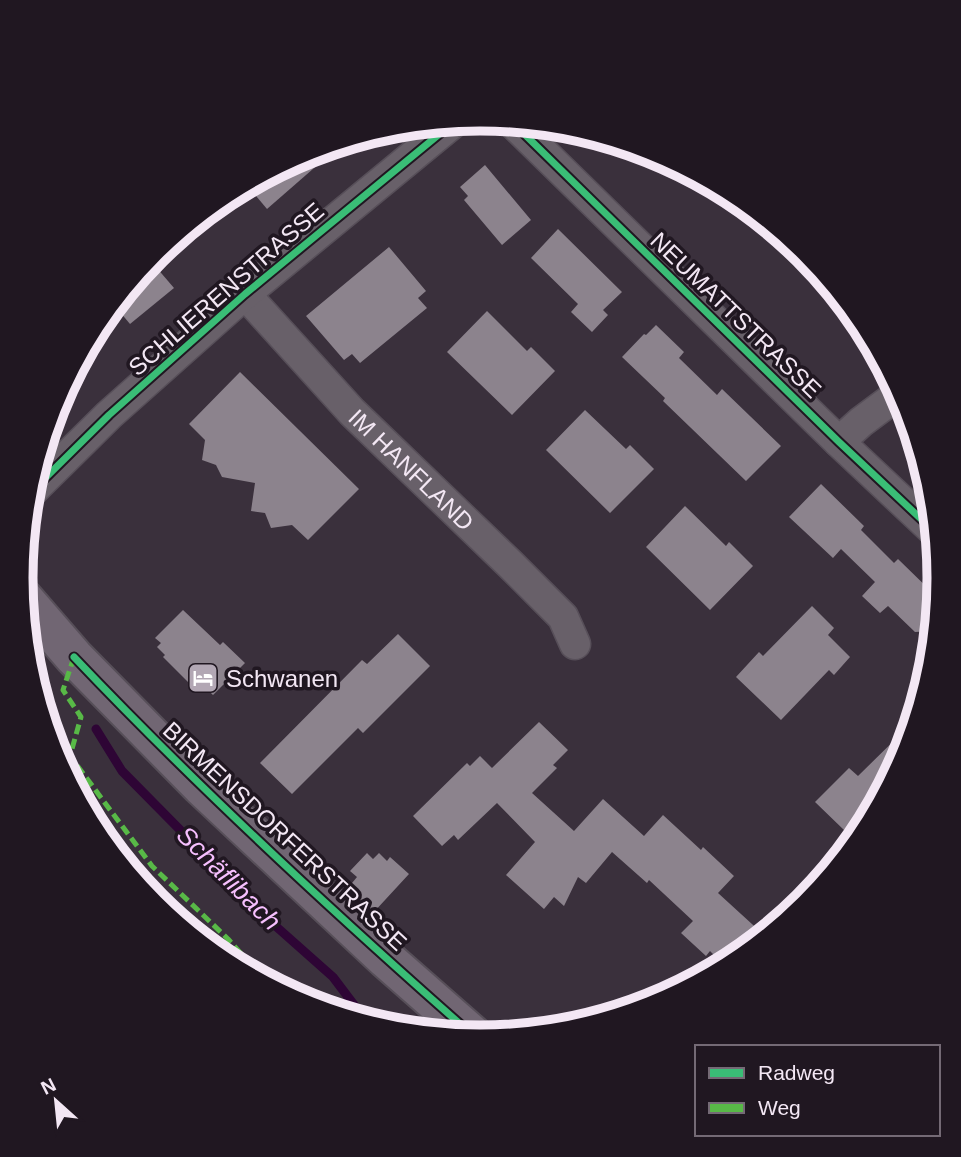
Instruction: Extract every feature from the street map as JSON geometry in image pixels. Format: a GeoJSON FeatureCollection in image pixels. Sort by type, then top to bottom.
{"type":"FeatureCollection","features":[{"type":"Feature","properties":{"kind":"main road","name":"BIRMENSDORFERSTRASSE"},"geometry":{"type":"LineString","coordinates":[[34,611],[74,657],[201,786],[386,959],[462,1025]]}},
{"type":"Feature","properties":{"kind":"street","name":"SCHLIERENSTRASSE"},"geometry":{"type":"LineString","coordinates":[[45,477],[109,415],[245,294],[441,133]]}},
{"type":"Feature","properties":{"kind":"street","name":"NEUMATTSTRASSE"},"geometry":{"type":"LineString","coordinates":[[524,133],[924,522]]}},
{"type":"Feature","properties":{"kind":"street","name":"IM HANFLAND"},"geometry":{"type":"LineString","coordinates":[[245,294],[352,412],[563,617],[575,644]]}},
{"type":"Feature","properties":{"kind":"street"},"geometry":{"type":"LineString","coordinates":[[839,442],[891,400]]}},
{"type":"Feature","properties":{"kind":"building"},"geometry":{"type":"Polygon","coordinates":[[[323,160],[267,209],[254,193],[323,160]]]}},
{"type":"Feature","properties":{"kind":"building"},"geometry":{"type":"Polygon","coordinates":[[[485,165],[531,220],[502,245],[464,200],[468,196],[460,187],[485,165]]]}},
{"type":"Feature","properties":{"kind":"building"},"geometry":{"type":"Polygon","coordinates":[[[558,229],[622,292],[603,310],[608,315],[592,332],[571,312],[578,304],[531,258],[558,229]]]}},
{"type":"Feature","properties":{"kind":"building"},"geometry":{"type":"Polygon","coordinates":[[[389,247],[426,291],[418,298],[427,308],[360,363],[352,354],[344,360],[306,316],[389,247]]]}},
{"type":"Feature","properties":{"kind":"building"},"geometry":{"type":"Polygon","coordinates":[[[158,269],[174,288],[130,324],[121,313],[158,269]]]}},
{"type":"Feature","properties":{"kind":"building"},"geometry":{"type":"Polygon","coordinates":[[[487,311],[527,351],[531,347],[555,371],[512,415],[447,352],[487,311]]]}},
{"type":"Feature","properties":{"kind":"building"},"geometry":{"type":"Polygon","coordinates":[[[656,325],[684,352],[679,358],[717,395],[722,389],[781,446],[746,481],[663,401],[665,398],[622,357],[656,325]]]}},
{"type":"Feature","properties":{"kind":"building"},"geometry":{"type":"Polygon","coordinates":[[[240,372],[359,489],[308,540],[292,525],[271,528],[265,513],[251,511],[255,483],[222,477],[216,465],[202,460],[205,440],[189,424],[240,372]]]}},
{"type":"Feature","properties":{"kind":"building"},"geometry":{"type":"Polygon","coordinates":[[[585,410],[626,449],[630,445],[654,469],[610,513],[546,450],[585,410]]]}},
{"type":"Feature","properties":{"kind":"building"},"geometry":{"type":"Polygon","coordinates":[[[821,484],[864,526],[861,530],[894,563],[898,559],[928,588],[925,632],[915,632],[888,606],[880,613],[862,596],[875,582],[841,549],[833,558],[789,517],[821,484]]]}},
{"type":"Feature","properties":{"kind":"building"},"geometry":{"type":"Polygon","coordinates":[[[685,506],[726,546],[729,542],[753,566],[710,610],[646,547],[685,506]]]}},
{"type":"Feature","properties":{"kind":"building"},"geometry":{"type":"Polygon","coordinates":[[[812,606],[834,628],[828,635],[850,657],[834,675],[829,670],[781,720],[736,677],[759,652],[763,656],[812,606]]]}},
{"type":"Feature","properties":{"kind":"building"},"geometry":{"type":"Polygon","coordinates":[[[183,610],[220,645],[223,642],[245,663],[213,695],[200,682],[194,688],[163,657],[165,655],[157,647],[161,643],[155,638],[183,610]]]}},
{"type":"Feature","properties":{"kind":"building"},"geometry":{"type":"Polygon","coordinates":[[[398,634],[430,666],[363,733],[358,728],[292,794],[260,763],[362,660],[367,664],[398,634]]]}},
{"type":"Feature","properties":{"kind":"building"},"geometry":{"type":"Polygon","coordinates":[[[539,722],[568,750],[553,765],[557,768],[532,793],[574,831],[603,799],[644,836],[663,815],[734,876],[718,893],[758,929],[717,958],[710,951],[706,956],[681,933],[693,921],[649,880],[647,883],[612,852],[586,883],[578,877],[564,906],[554,897],[544,909],[506,875],[535,842],[497,803],[458,840],[454,835],[442,846],[413,816],[467,763],[470,766],[480,756],[492,768],[539,722]]]}},
{"type":"Feature","properties":{"kind":"building"},"geometry":{"type":"Polygon","coordinates":[[[899,736],[868,802],[844,830],[815,802],[849,768],[858,776],[899,736]]]}},
{"type":"Feature","properties":{"kind":"building"},"geometry":{"type":"Polygon","coordinates":[[[367,853],[373,859],[379,853],[387,861],[390,857],[409,874],[373,913],[347,889],[357,877],[350,871],[367,853]]]}},
{"type":"Feature","properties":{"kind":"waterway","name":"Schäflibach"},"geometry":{"type":"LineString","coordinates":[[96,729],[122,771],[271,922],[333,977],[357,1008]]}},
{"type":"Feature","properties":{"kind":"marked path"},"geometry":{"type":"LineString","coordinates":[[74,657],[63,690],[81,717],[70,756],[152,866],[245,959]]}},
{"type":"Feature","properties":{"kind":"cycle path"},"geometry":{"type":"LineString","coordinates":[[45,479],[109,415],[245,294],[441,133]]}},
{"type":"Feature","properties":{"kind":"cycle path"},"geometry":{"type":"LineString","coordinates":[[524,133],[924,522]]}},
{"type":"Feature","properties":{"kind":"cycle path"},"geometry":{"type":"LineString","coordinates":[[74,657],[270,852],[462,1025]]}},
{"type":"Feature","properties":{"kind":"place","name":"Schwanen"},"geometry":{"type":"Point","coordinates":[203,678]}}]}
